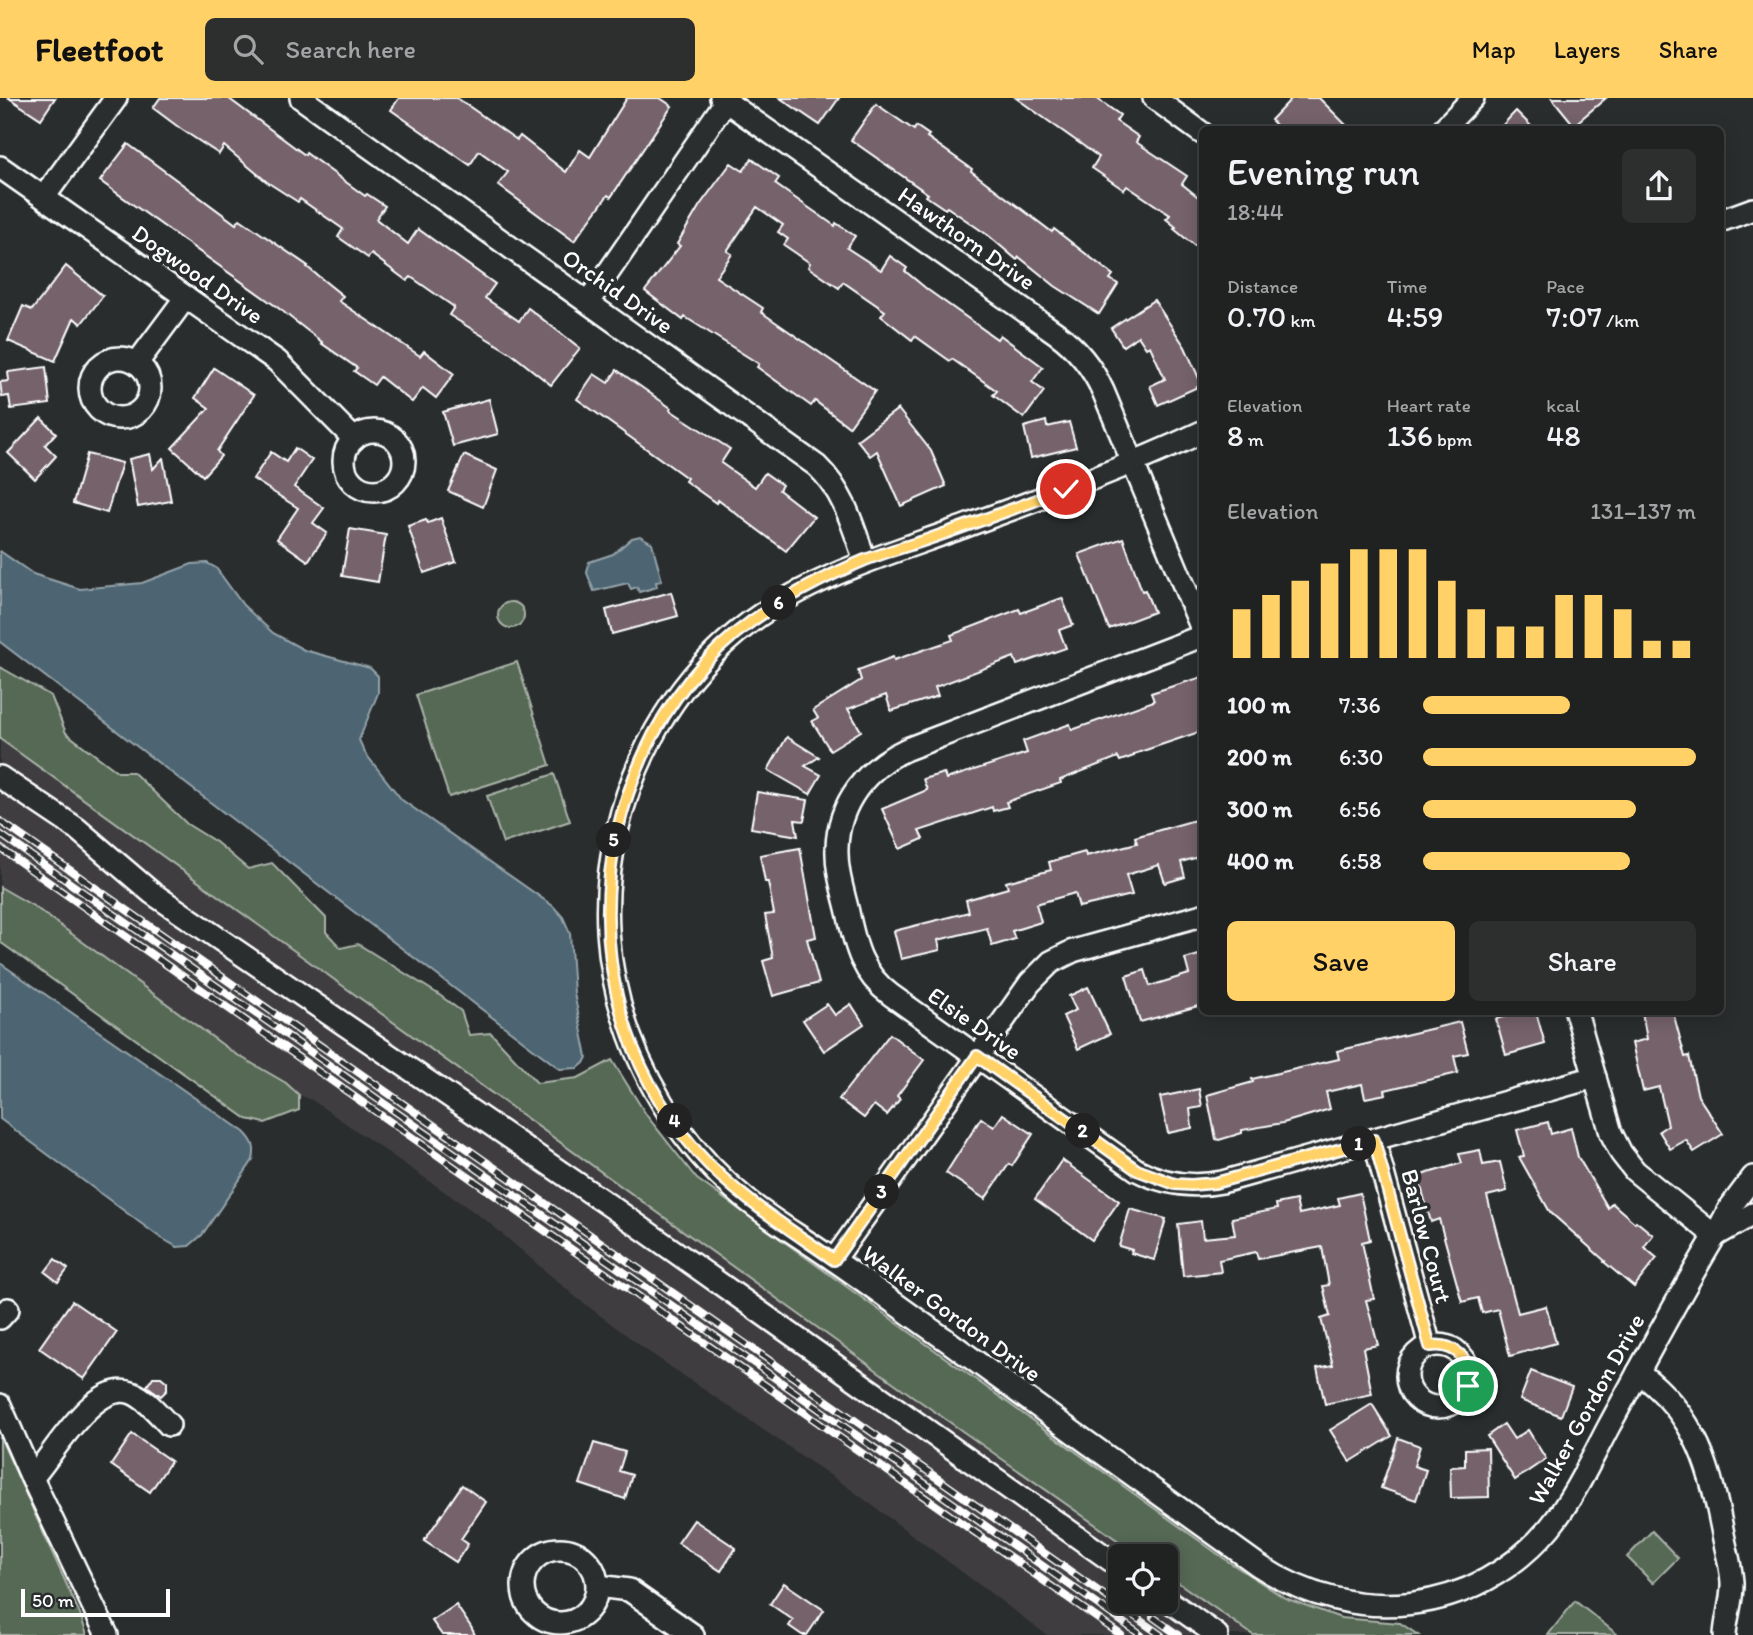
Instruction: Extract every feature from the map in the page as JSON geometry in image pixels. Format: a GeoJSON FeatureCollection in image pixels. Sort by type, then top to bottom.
{"type":"FeatureCollection","features":[{"type":"Feature","properties":{"kind":"street"},"geometry":{"type":"LineString","coordinates":[[44,197],[116,98]]}},
{"type":"Feature","properties":{"kind":"street","name":"Orchid Drive"},"geometry":{"type":"LineString","coordinates":[[301,98],[817,466],[844,503],[864,561]]}},
{"type":"Feature","properties":{"kind":"street"},"geometry":{"type":"LineString","coordinates":[[1154,98],[1199,130]]}},
{"type":"Feature","properties":{"kind":"street"},"geometry":{"type":"LineString","coordinates":[[1446,126],[1473,98]]}},
{"type":"Feature","properties":{"kind":"street"},"geometry":{"type":"LineString","coordinates":[[588,302],[725,99]]}},
{"type":"Feature","properties":{"kind":"street","name":"Hawthorn Drive"},"geometry":{"type":"LineString","coordinates":[[725,99],[1066,340],[1084,358],[1095,374],[1199,622]]}},
{"type":"Feature","properties":{"kind":"street","name":"Dogwood Drive"},"geometry":{"type":"LineString","coordinates":[[0,167],[284,366],[354,439]]}},
{"type":"Feature","properties":{"kind":"street"},"geometry":{"type":"LineString","coordinates":[[1724,220],[1753,209]]}},
{"type":"Feature","properties":{"kind":"street"},"geometry":{"type":"LineString","coordinates":[[137,363],[186,298]]}},
{"type":"Feature","properties":{"kind":"street","name":"Walker Gordon Drive"},"geometry":{"type":"LineString","coordinates":[[1199,433],[1133,464],[864,561],[796,594],[750,623],[716,651],[662,716],[623,805],[612,848],[607,918],[609,953],[624,1021],[635,1050],[660,1100],[698,1152],[748,1201],[1258,1565],[1284,1581],[1312,1593],[1351,1603],[1402,1605],[1451,1595],[1489,1578],[1537,1542],[1563,1510],[1729,1209],[1753,1177]]}},
{"type":"Feature","properties":{"kind":"street","name":"Elsie Drive"},"geometry":{"type":"LineString","coordinates":[[1199,637],[899,752],[871,772],[850,799],[840,823],[837,858],[859,957],[870,976],[882,989],[1137,1170],[1175,1184],[1215,1183],[1595,1077]]}},
{"type":"Feature","properties":{"kind":"street"},"geometry":{"type":"LineString","coordinates":[[0,777],[76,828],[152,893],[616,1210],[1108,1558]]}},
{"type":"Feature","properties":{"kind":"street"},"geometry":{"type":"LineString","coordinates":[[834,1260],[1033,979],[1055,960],[1077,950],[1199,916]]}},
{"type":"Feature","properties":{"kind":"street"},"geometry":{"type":"LineString","coordinates":[[1577,1015],[1611,1133],[1623,1157],[1635,1171],[1715,1236]]}},
{"type":"Feature","properties":{"kind":"street","name":"Barlow Court"},"geometry":{"type":"LineString","coordinates":[[1374,1140],[1430,1346]]}},
{"type":"Feature","properties":{"kind":"street","name":"Walker Gordon Drive"},"geometry":{"type":"LineString","coordinates":[[1715,1236],[1753,1214]]}},
{"type":"Feature","properties":{"kind":"street"},"geometry":{"type":"LineString","coordinates":[[1639,1372],[1657,1385],[1679,1410],[1688,1423],[1708,1469],[1720,1515],[1732,1583],[1725,1635]]}},
{"type":"Feature","properties":{"kind":"street"},"geometry":{"type":"LineString","coordinates":[[32,1478],[89,1406],[109,1394],[123,1391],[136,1395],[169,1425]]}},
{"type":"Feature","properties":{"kind":"street"},"geometry":{"type":"LineString","coordinates":[[0,1405],[107,1635]]}},
{"type":"Feature","properties":{"kind":"street"},"geometry":{"type":"LineString","coordinates":[[598,1586],[629,1590],[693,1635]]}},
{"type":"Feature","properties":{"kind":"street"},"geometry":{"type":"LineString","coordinates":[[1178,1607],[1217,1635]]}},
{"type":"Feature","properties":{"kind":"shaded area"},"geometry":{"type":"Polygon","coordinates":[[[0,739],[911,1395],[1123,1544],[1108,1544],[1108,1614],[1178,1614],[1178,1582],[1253,1635],[1047,1635],[849,1488],[649,1352],[577,1298],[487,1221],[312,1100],[299,1095],[286,1083],[234,1053],[35,907],[0,887],[0,739]]]}},
{"type":"Feature","properties":{"kind":"green space"},"geometry":{"type":"Polygon","coordinates":[[[511,602],[520,606],[524,615],[520,624],[511,628],[502,624],[498,615],[502,606],[511,602]]]}},
{"type":"Feature","properties":{"kind":"green space"},"geometry":{"type":"Polygon","coordinates":[[[517,662],[550,765],[449,797],[416,695],[517,662]]]}},
{"type":"Feature","properties":{"kind":"green space"},"geometry":{"type":"Polygon","coordinates":[[[0,667],[51,696],[66,733],[118,772],[133,772],[187,824],[216,842],[248,869],[272,863],[326,918],[326,932],[341,948],[358,944],[438,994],[461,1011],[469,1035],[491,1033],[537,1083],[578,1078],[612,1060],[647,1116],[697,1179],[1229,1562],[1285,1598],[1341,1618],[1400,1623],[1418,1635],[1253,1635],[1178,1582],[1178,1544],[1123,1544],[911,1395],[0,739],[0,667]]]}},
{"type":"Feature","properties":{"kind":"green space"},"geometry":{"type":"Polygon","coordinates":[[[554,774],[570,821],[503,843],[487,796],[554,774]]]}},
{"type":"Feature","properties":{"kind":"green space"},"geometry":{"type":"Polygon","coordinates":[[[0,887],[35,907],[234,1053],[286,1083],[299,1095],[299,1110],[265,1123],[247,1119],[0,942],[0,887]]]}},
{"type":"Feature","properties":{"kind":"green space"},"geometry":{"type":"Polygon","coordinates":[[[0,1437],[80,1614],[87,1635],[0,1635],[0,1437]]]}},
{"type":"Feature","properties":{"kind":"green space"},"geometry":{"type":"Polygon","coordinates":[[[1652,1531],[1678,1558],[1653,1583],[1627,1557],[1652,1531]]]}},
{"type":"Feature","properties":{"kind":"green space"},"geometry":{"type":"Polygon","coordinates":[[[1575,1601],[1618,1635],[1548,1635],[1575,1601]]]}},
{"type":"Feature","properties":{"kind":"water"},"geometry":{"type":"Polygon","coordinates":[[[640,536],[652,543],[662,581],[656,582],[657,587],[639,592],[637,587],[631,589],[628,583],[594,591],[587,573],[589,562],[613,554],[632,538],[640,536]]]}},
{"type":"Feature","properties":{"kind":"water"},"geometry":{"type":"Polygon","coordinates":[[[0,551],[33,574],[80,589],[142,583],[192,564],[207,563],[216,568],[243,605],[273,633],[304,650],[370,668],[378,676],[378,693],[359,740],[365,753],[402,800],[553,906],[563,917],[570,933],[574,993],[587,1057],[584,1063],[578,1068],[560,1069],[0,642],[0,551]]]}},
{"type":"Feature","properties":{"kind":"water"},"geometry":{"type":"Polygon","coordinates":[[[0,963],[250,1138],[254,1148],[253,1160],[202,1235],[189,1246],[177,1247],[158,1236],[0,1119],[0,963]]]}},
{"type":"Feature","properties":{"kind":"building"},"geometry":{"type":"Polygon","coordinates":[[[9,98],[55,98],[41,119],[9,98]]]}},
{"type":"Feature","properties":{"kind":"building"},"geometry":{"type":"Polygon","coordinates":[[[160,98],[228,98],[305,155],[306,153],[365,196],[367,194],[385,206],[376,219],[408,244],[418,229],[495,284],[485,298],[519,321],[528,308],[580,348],[551,385],[512,354],[449,315],[454,307],[411,277],[407,281],[371,254],[368,258],[338,237],[343,229],[300,199],[298,202],[267,182],[224,146],[219,154],[181,129],[153,108],[160,98]]]}},
{"type":"Feature","properties":{"kind":"building"},"geometry":{"type":"Polygon","coordinates":[[[399,98],[457,98],[517,140],[520,136],[566,172],[580,150],[590,157],[627,98],[660,98],[672,106],[611,197],[608,195],[574,241],[498,185],[508,172],[479,151],[470,165],[391,110],[399,98]]]}},
{"type":"Feature","properties":{"kind":"building"},"geometry":{"type":"Polygon","coordinates":[[[780,98],[839,98],[820,125],[780,98]]]}},
{"type":"Feature","properties":{"kind":"building"},"geometry":{"type":"Polygon","coordinates":[[[1016,98],[1096,98],[1120,115],[1116,121],[1139,137],[1136,142],[1187,176],[1182,184],[1199,198],[1199,250],[1174,229],[1176,227],[1166,219],[1170,215],[1127,186],[1124,190],[1092,168],[1099,157],[1016,98]]]}},
{"type":"Feature","properties":{"kind":"building"},"geometry":{"type":"Polygon","coordinates":[[[1292,98],[1319,98],[1347,126],[1277,126],[1271,120],[1292,98]]]}},
{"type":"Feature","properties":{"kind":"building"},"geometry":{"type":"Polygon","coordinates":[[[1552,98],[1606,98],[1574,125],[1552,98]]]}},
{"type":"Feature","properties":{"kind":"building"},"geometry":{"type":"Polygon","coordinates":[[[876,104],[914,130],[916,126],[929,135],[927,137],[972,169],[971,171],[1052,232],[1054,229],[1113,275],[1110,279],[1118,284],[1099,314],[1055,286],[1019,257],[1017,260],[989,236],[926,196],[928,194],[851,140],[876,104]]]}},
{"type":"Feature","properties":{"kind":"building"},"geometry":{"type":"Polygon","coordinates":[[[1516,111],[1531,126],[1502,126],[1516,111]]]}},
{"type":"Feature","properties":{"kind":"building"},"geometry":{"type":"Polygon","coordinates":[[[128,144],[236,224],[240,219],[308,266],[343,296],[339,301],[420,356],[424,351],[454,374],[436,398],[423,388],[412,402],[380,377],[374,385],[354,371],[357,368],[277,307],[100,181],[128,144]]]}},
{"type":"Feature","properties":{"kind":"building"},"geometry":{"type":"Polygon","coordinates":[[[752,159],[779,178],[775,184],[835,226],[836,223],[855,236],[847,248],[881,270],[890,256],[907,268],[905,271],[928,290],[997,339],[1000,335],[1043,367],[1032,382],[1044,391],[1024,418],[993,395],[997,391],[952,359],[950,361],[915,336],[912,340],[881,316],[885,311],[843,282],[839,288],[808,267],[810,263],[784,245],[788,239],[778,232],[783,225],[757,207],[727,251],[732,254],[716,277],[763,308],[761,312],[875,391],[849,427],[815,401],[811,406],[757,367],[759,364],[685,317],[683,320],[645,291],[680,246],[677,244],[700,205],[731,163],[743,171],[752,159]]]}},
{"type":"Feature","properties":{"kind":"building"},"geometry":{"type":"Polygon","coordinates":[[[66,266],[103,296],[81,324],[74,318],[55,361],[8,341],[23,306],[32,310],[66,266]]]}},
{"type":"Feature","properties":{"kind":"building"},"geometry":{"type":"Polygon","coordinates":[[[1154,300],[1185,347],[1199,378],[1199,386],[1158,405],[1150,386],[1165,379],[1150,346],[1146,348],[1138,336],[1123,346],[1111,328],[1154,300]]]}},
{"type":"Feature","properties":{"kind":"building"},"geometry":{"type":"Polygon","coordinates":[[[46,367],[50,404],[11,409],[9,396],[2,397],[0,382],[9,381],[8,372],[46,367]]]}},
{"type":"Feature","properties":{"kind":"building"},"geometry":{"type":"Polygon","coordinates":[[[214,368],[254,395],[217,451],[221,456],[203,476],[172,448],[209,408],[195,398],[214,368]]]}},
{"type":"Feature","properties":{"kind":"building"},"geometry":{"type":"Polygon","coordinates":[[[617,370],[671,408],[670,410],[730,449],[721,463],[755,487],[765,473],[782,485],[779,490],[814,517],[786,551],[718,500],[716,503],[685,481],[687,478],[577,399],[594,374],[608,383],[617,370]]]}},
{"type":"Feature","properties":{"kind":"building"},"geometry":{"type":"Polygon","coordinates":[[[489,399],[498,434],[453,446],[443,412],[489,399]]]}},
{"type":"Feature","properties":{"kind":"building"},"geometry":{"type":"Polygon","coordinates":[[[898,409],[931,451],[946,486],[901,506],[877,451],[870,456],[857,440],[898,409]]]}},
{"type":"Feature","properties":{"kind":"building"},"geometry":{"type":"Polygon","coordinates":[[[41,418],[56,433],[45,445],[56,456],[35,479],[8,453],[41,418]]]}},
{"type":"Feature","properties":{"kind":"building"},"geometry":{"type":"Polygon","coordinates":[[[1046,421],[1047,427],[1069,422],[1076,447],[1031,458],[1024,427],[1046,421]]]}},
{"type":"Feature","properties":{"kind":"building"},"geometry":{"type":"Polygon","coordinates":[[[295,448],[312,460],[294,487],[324,508],[313,523],[327,533],[308,561],[277,539],[298,508],[253,479],[271,452],[286,462],[295,448]]]}},
{"type":"Feature","properties":{"kind":"building"},"geometry":{"type":"Polygon","coordinates":[[[87,454],[122,463],[107,513],[73,503],[87,454]]]}},
{"type":"Feature","properties":{"kind":"building"},"geometry":{"type":"Polygon","coordinates":[[[150,454],[153,469],[163,458],[171,501],[138,507],[129,459],[150,454]]]}},
{"type":"Feature","properties":{"kind":"building"},"geometry":{"type":"Polygon","coordinates":[[[464,455],[497,470],[483,507],[448,491],[464,455]]]}},
{"type":"Feature","properties":{"kind":"building"},"geometry":{"type":"Polygon","coordinates":[[[441,518],[456,562],[424,573],[408,526],[441,518]]]}},
{"type":"Feature","properties":{"kind":"building"},"geometry":{"type":"Polygon","coordinates":[[[350,529],[386,535],[378,582],[342,576],[350,529]]]}},
{"type":"Feature","properties":{"kind":"building"},"geometry":{"type":"Polygon","coordinates":[[[1123,538],[1142,591],[1145,590],[1154,612],[1109,629],[1079,554],[1123,538]]]}},
{"type":"Feature","properties":{"kind":"building"},"geometry":{"type":"Polygon","coordinates":[[[671,592],[678,616],[612,634],[606,610],[671,592]]]}},
{"type":"Feature","properties":{"kind":"building"},"geometry":{"type":"Polygon","coordinates":[[[1062,598],[1073,625],[1059,630],[1066,648],[1017,665],[1014,657],[935,687],[938,696],[891,711],[886,695],[848,709],[861,731],[830,750],[812,721],[818,718],[813,710],[861,680],[858,670],[953,640],[951,635],[1019,609],[1021,613],[1062,598]]]}},
{"type":"Feature","properties":{"kind":"building"},"geometry":{"type":"Polygon","coordinates":[[[1199,678],[1199,732],[1120,761],[1118,757],[1060,780],[1061,783],[1006,802],[1008,807],[993,811],[992,807],[919,831],[923,839],[900,849],[882,809],[927,790],[923,779],[944,773],[946,779],[1027,753],[1023,741],[1070,724],[1072,730],[1154,701],[1151,693],[1199,678]]]}},
{"type":"Feature","properties":{"kind":"building"},"geometry":{"type":"Polygon","coordinates":[[[787,737],[819,757],[805,766],[821,775],[810,794],[768,770],[787,737]]]}},
{"type":"Feature","properties":{"kind":"building"},"geometry":{"type":"Polygon","coordinates":[[[757,792],[808,800],[804,821],[795,820],[798,836],[751,828],[757,792]]]}},
{"type":"Feature","properties":{"kind":"building"},"geometry":{"type":"Polygon","coordinates":[[[1199,819],[1199,857],[1181,862],[1185,877],[1165,883],[1159,865],[1126,875],[1132,895],[1079,907],[1075,893],[1036,904],[1041,922],[1012,931],[1015,939],[992,946],[987,928],[938,940],[940,950],[901,959],[894,931],[969,912],[966,900],[1008,888],[1006,882],[1051,870],[1049,862],[1085,852],[1086,856],[1137,843],[1135,837],[1199,819]]]}},
{"type":"Feature","properties":{"kind":"building"},"geometry":{"type":"Polygon","coordinates":[[[800,848],[816,937],[807,939],[819,983],[773,996],[763,961],[773,958],[765,915],[774,914],[760,855],[800,848]]]}},
{"type":"Feature","properties":{"kind":"building"},"geometry":{"type":"Polygon","coordinates":[[[1199,955],[1199,1006],[1140,1022],[1126,976],[1145,970],[1150,986],[1189,974],[1185,959],[1199,955]]]}},
{"type":"Feature","properties":{"kind":"building"},"geometry":{"type":"Polygon","coordinates":[[[1088,987],[1110,1034],[1078,1049],[1063,1016],[1076,1010],[1069,996],[1088,987]]]}},
{"type":"Feature","properties":{"kind":"building"},"geometry":{"type":"Polygon","coordinates":[[[827,1004],[835,1015],[851,1004],[864,1024],[824,1051],[803,1020],[827,1004]]]}},
{"type":"Feature","properties":{"kind":"building"},"geometry":{"type":"Polygon","coordinates":[[[1511,1015],[1537,1015],[1545,1044],[1506,1055],[1496,1019],[1511,1015]]]}},
{"type":"Feature","properties":{"kind":"building"},"geometry":{"type":"Polygon","coordinates":[[[1643,1015],[1674,1015],[1685,1057],[1689,1056],[1698,1096],[1723,1134],[1694,1152],[1686,1140],[1670,1149],[1659,1131],[1668,1125],[1659,1087],[1643,1091],[1632,1043],[1647,1039],[1643,1015]]]}},
{"type":"Feature","properties":{"kind":"building"},"geometry":{"type":"Polygon","coordinates":[[[1460,1022],[1468,1053],[1454,1056],[1458,1073],[1385,1090],[1386,1094],[1365,1098],[1362,1084],[1326,1092],[1330,1109],[1216,1139],[1207,1095],[1253,1082],[1252,1079],[1339,1059],[1337,1051],[1460,1022]]]}},
{"type":"Feature","properties":{"kind":"building"},"geometry":{"type":"Polygon","coordinates":[[[890,1034],[924,1060],[897,1096],[900,1099],[887,1115],[874,1105],[864,1118],[839,1099],[890,1034]]]}},
{"type":"Feature","properties":{"kind":"building"},"geometry":{"type":"Polygon","coordinates":[[[1199,1089],[1202,1107],[1190,1109],[1192,1128],[1168,1133],[1160,1097],[1199,1089]]]}},
{"type":"Feature","properties":{"kind":"building"},"geometry":{"type":"Polygon","coordinates":[[[1003,1114],[1033,1134],[1012,1166],[1009,1164],[985,1199],[946,1173],[981,1118],[994,1127],[1003,1114]]]}},
{"type":"Feature","properties":{"kind":"building"},"geometry":{"type":"Polygon","coordinates":[[[1548,1122],[1551,1134],[1571,1128],[1578,1157],[1608,1208],[1612,1203],[1653,1235],[1644,1247],[1657,1258],[1634,1287],[1550,1212],[1519,1157],[1524,1156],[1517,1130],[1548,1122]]]}},
{"type":"Feature","properties":{"kind":"building"},"geometry":{"type":"Polygon","coordinates":[[[1480,1150],[1483,1165],[1500,1162],[1507,1191],[1487,1196],[1518,1313],[1546,1306],[1556,1343],[1510,1356],[1498,1309],[1482,1313],[1478,1298],[1462,1302],[1439,1219],[1431,1222],[1418,1176],[1462,1163],[1459,1154],[1480,1150]]]}},
{"type":"Feature","properties":{"kind":"building"},"geometry":{"type":"Polygon","coordinates":[[[1062,1160],[1119,1201],[1092,1240],[1035,1199],[1062,1160]]]}},
{"type":"Feature","properties":{"kind":"building"},"geometry":{"type":"Polygon","coordinates":[[[1360,1193],[1370,1240],[1362,1242],[1374,1299],[1366,1300],[1378,1345],[1363,1348],[1372,1394],[1325,1404],[1317,1368],[1333,1365],[1321,1319],[1330,1316],[1323,1286],[1329,1285],[1322,1247],[1258,1259],[1256,1252],[1219,1260],[1221,1272],[1183,1276],[1178,1224],[1201,1221],[1203,1238],[1235,1235],[1232,1218],[1277,1209],[1276,1204],[1296,1200],[1299,1214],[1340,1205],[1338,1198],[1360,1193]]]}},
{"type":"Feature","properties":{"kind":"building"},"geometry":{"type":"Polygon","coordinates":[[[1130,1209],[1166,1219],[1154,1260],[1119,1246],[1130,1209]]]}},
{"type":"Feature","properties":{"kind":"building"},"geometry":{"type":"Polygon","coordinates":[[[55,1259],[68,1269],[58,1282],[45,1272],[55,1259]]]}},
{"type":"Feature","properties":{"kind":"building"},"geometry":{"type":"Polygon","coordinates":[[[72,1301],[117,1332],[84,1379],[39,1348],[72,1301]]]}},
{"type":"Feature","properties":{"kind":"building"},"geometry":{"type":"Polygon","coordinates":[[[1531,1371],[1572,1387],[1561,1416],[1520,1400],[1531,1371]]]}},
{"type":"Feature","properties":{"kind":"building"},"geometry":{"type":"Polygon","coordinates":[[[153,1377],[161,1377],[167,1382],[167,1390],[161,1396],[147,1386],[153,1377]]]}},
{"type":"Feature","properties":{"kind":"building"},"geometry":{"type":"Polygon","coordinates":[[[1372,1404],[1392,1436],[1350,1462],[1330,1430],[1372,1404]]]}},
{"type":"Feature","properties":{"kind":"building"},"geometry":{"type":"Polygon","coordinates":[[[1504,1424],[1514,1439],[1528,1430],[1546,1459],[1515,1480],[1487,1436],[1504,1424]]]}},
{"type":"Feature","properties":{"kind":"building"},"geometry":{"type":"Polygon","coordinates":[[[132,1434],[171,1461],[150,1492],[111,1465],[132,1434]]]}},
{"type":"Feature","properties":{"kind":"building"},"geometry":{"type":"Polygon","coordinates":[[[1398,1438],[1420,1446],[1414,1466],[1426,1470],[1416,1500],[1381,1488],[1398,1438]]]}},
{"type":"Feature","properties":{"kind":"building"},"geometry":{"type":"Polygon","coordinates":[[[594,1443],[625,1452],[619,1471],[632,1475],[625,1499],[580,1484],[594,1443]]]}},
{"type":"Feature","properties":{"kind":"building"},"geometry":{"type":"Polygon","coordinates":[[[1488,1448],[1489,1497],[1451,1498],[1450,1467],[1465,1466],[1465,1449],[1488,1448]]]}},
{"type":"Feature","properties":{"kind":"building"},"geometry":{"type":"Polygon","coordinates":[[[462,1485],[486,1502],[461,1539],[468,1544],[456,1562],[424,1541],[462,1485]]]}},
{"type":"Feature","properties":{"kind":"building"},"geometry":{"type":"Polygon","coordinates":[[[694,1520],[736,1548],[721,1571],[678,1543],[694,1520]]]}},
{"type":"Feature","properties":{"kind":"building"},"geometry":{"type":"Polygon","coordinates":[[[784,1583],[824,1610],[807,1635],[802,1635],[789,1626],[793,1620],[770,1604],[784,1583]]]}},
{"type":"Feature","properties":{"kind":"building"},"geometry":{"type":"Polygon","coordinates":[[[456,1605],[475,1635],[442,1635],[432,1621],[456,1605]]]}},
{"type":"Feature","properties":{"kind":"railway"},"geometry":{"type":"LineString","coordinates":[[0,821],[1161,1635]]}},
{"type":"Feature","properties":{"kind":"railway"},"geometry":{"type":"LineString","coordinates":[[0,834],[1141,1635]]}},
{"type":"Feature","properties":{"kind":"railway"},"geometry":{"type":"LineString","coordinates":[[0,848],[1121,1635]]}},
{"type":"Feature","properties":{"kind":"railway"},"geometry":{"type":"LineString","coordinates":[[1153,1617],[1178,1635]]}},
{"type":"Feature","properties":{"kind":"route"},"geometry":{"type":"LineString","coordinates":[[1066,489],[864,561],[796,594],[729,639],[662,716],[626,796],[612,848],[608,882],[609,953],[616,989],[624,1021],[647,1077],[678,1126],[722,1178],[748,1201],[834,1260],[977,1056],[1137,1170],[1175,1184],[1215,1183],[1374,1140],[1430,1346],[1448,1346],[1459,1352],[1469,1368],[1468,1386]]}}]}
